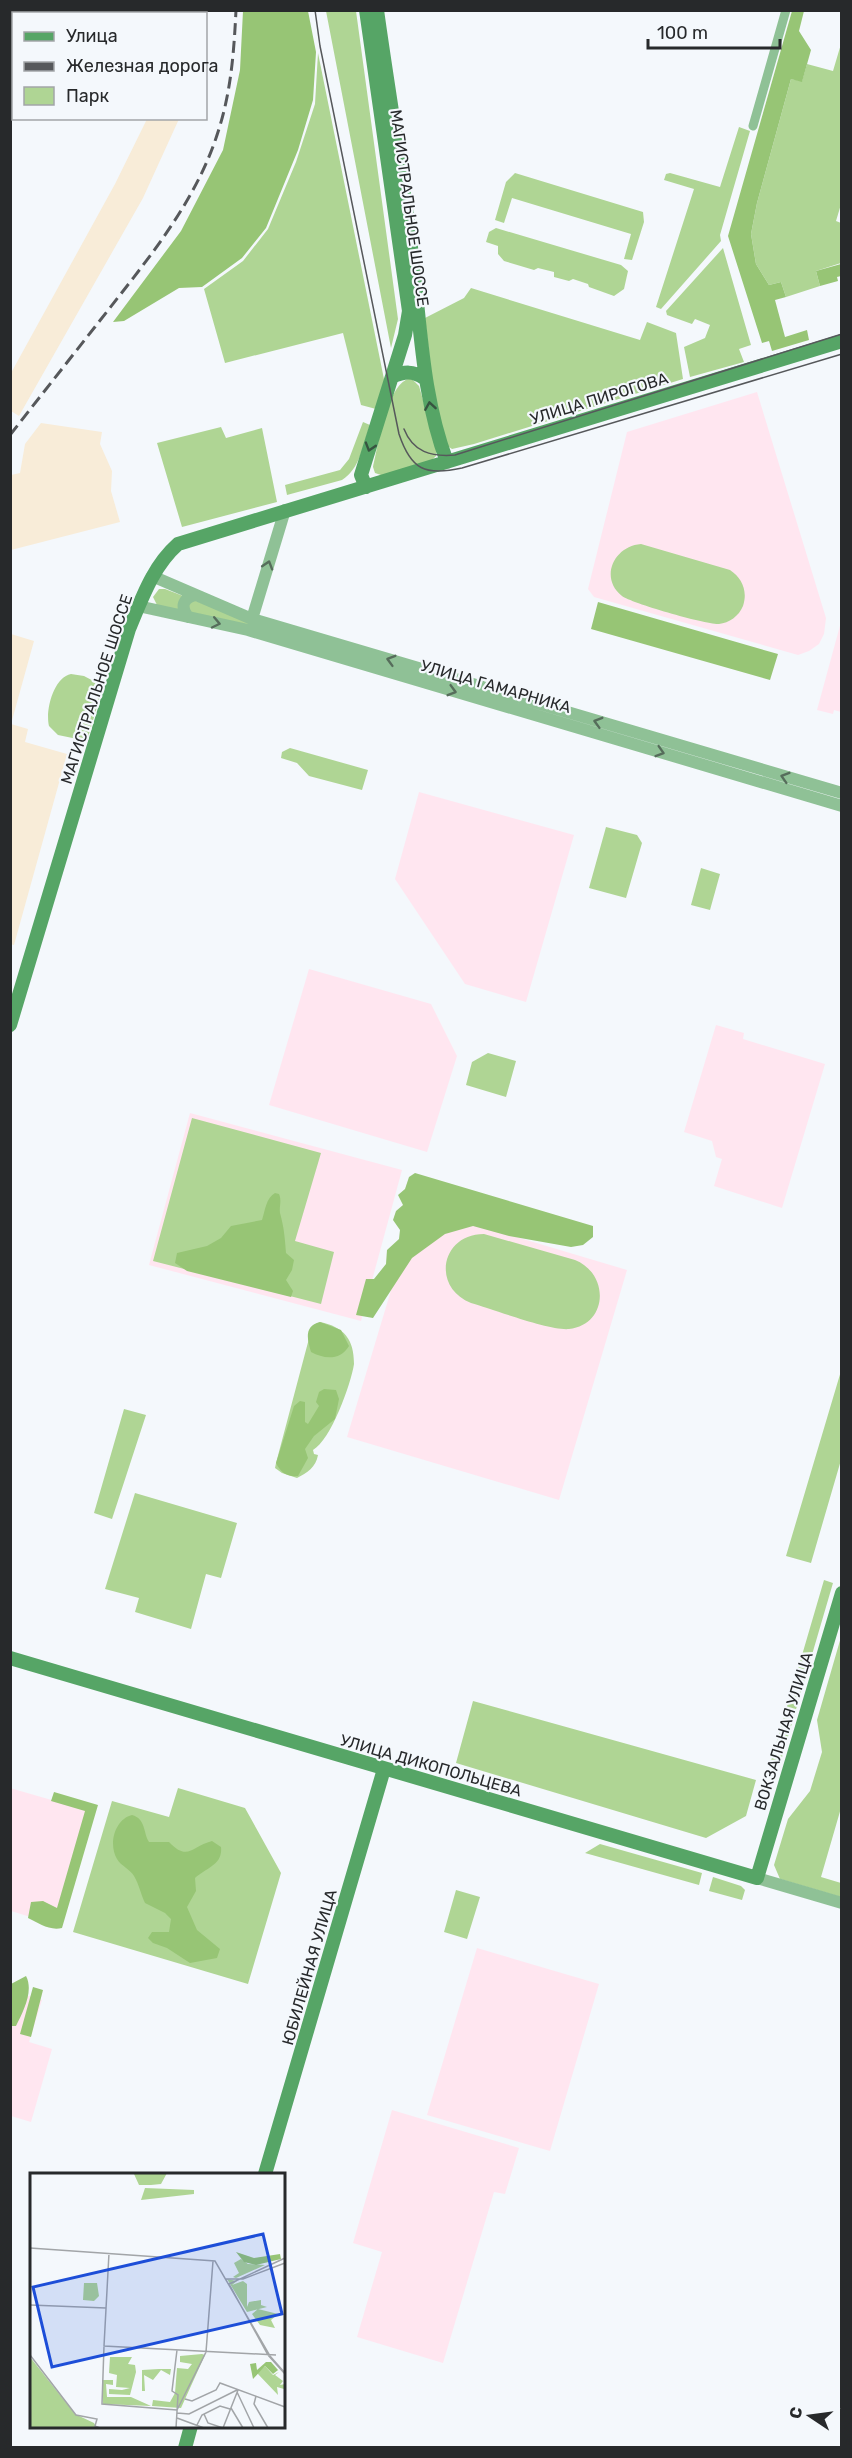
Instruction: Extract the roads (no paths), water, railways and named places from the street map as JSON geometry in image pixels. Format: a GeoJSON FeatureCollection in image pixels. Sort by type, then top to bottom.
{"type":"FeatureCollection","features":[{"type":"Feature","properties":{"kind":"main road","name":"МАГИСТРАЛЬНОЕ ШОССЕ"},"geometry":{"type":"LineString","coordinates":[[10,1025],[126,639],[138,606],[164,556],[178,544],[366,487],[362,475],[405,335],[409,311],[366,10]]}},
{"type":"Feature","properties":{"kind":"main road","name":"МАГИСТРАЛЬНОЕ ШОССЕ"},"geometry":{"type":"LineString","coordinates":[[377,10],[416,292],[424,378],[432,417],[447,462]]}},
{"type":"Feature","properties":{"kind":"main road","name":"УЛИЦА ПИРОГОВА"},"geometry":{"type":"LineString","coordinates":[[366,487],[842,341]]}},
{"type":"Feature","properties":{"kind":"main road"},"geometry":{"type":"LineString","coordinates":[[392,377],[403,372],[415,372],[424,378]]}},
{"type":"Feature","properties":{"kind":"main road","name":"ВОКЗАЛЬНАЯ УЛИЦА"},"geometry":{"type":"LineString","coordinates":[[757,1878],[842,1593]]}},
{"type":"Feature","properties":{"kind":"main road","name":"УЛИЦА ДИКОПОЛЬЦЕВА"},"geometry":{"type":"LineString","coordinates":[[10,1658],[757,1878]]}},
{"type":"Feature","properties":{"kind":"main road","name":"ЮБИЛЕЙНАЯ УЛИЦА"},"geometry":{"type":"LineString","coordinates":[[266,2173],[384,1769]]}},
{"type":"Feature","properties":{"kind":"main road"},"geometry":{"type":"LineString","coordinates":[[185,2448],[191,2428]]}},
{"type":"Feature","properties":{"kind":"street"},"geometry":{"type":"LineString","coordinates":[[753,126],[786,10]]}},
{"type":"Feature","properties":{"kind":"street"},"geometry":{"type":"LineString","coordinates":[[252,619],[285,510]]}},
{"type":"Feature","properties":{"kind":"street","name":"УЛИЦА ГАМАРНИКА"},"geometry":{"type":"LineString","coordinates":[[153,576],[252,619],[842,793]]}},
{"type":"Feature","properties":{"kind":"street"},"geometry":{"type":"LineString","coordinates":[[188,617],[183,607],[184,601],[196,595]]}},
{"type":"Feature","properties":{"kind":"street","name":"УЛИЦА ГАМАРНИКА"},"geometry":{"type":"LineString","coordinates":[[138,606],[248,630],[842,806]]}},
{"type":"Feature","properties":{"kind":"street","name":"УЛИЦА ДИКОПОЛЬЦЕВА"},"geometry":{"type":"LineString","coordinates":[[757,1878],[842,1903]]}},
{"type":"Feature","properties":{"kind":"tram line"},"geometry":{"type":"LineString","coordinates":[[315,10],[320,46],[399,434],[414,463],[429,470],[438,471],[462,468],[842,354]]}},
{"type":"Feature","properties":{"kind":"tram line"},"geometry":{"type":"LineString","coordinates":[[404,429],[412,443],[418,448],[431,454],[455,455],[842,334]]}},
{"type":"Feature","properties":{"kind":"railway"},"geometry":{"type":"LineString","coordinates":[[10,435],[157,246],[186,203],[209,157],[226,102],[233,57],[236,10]]}}]}
